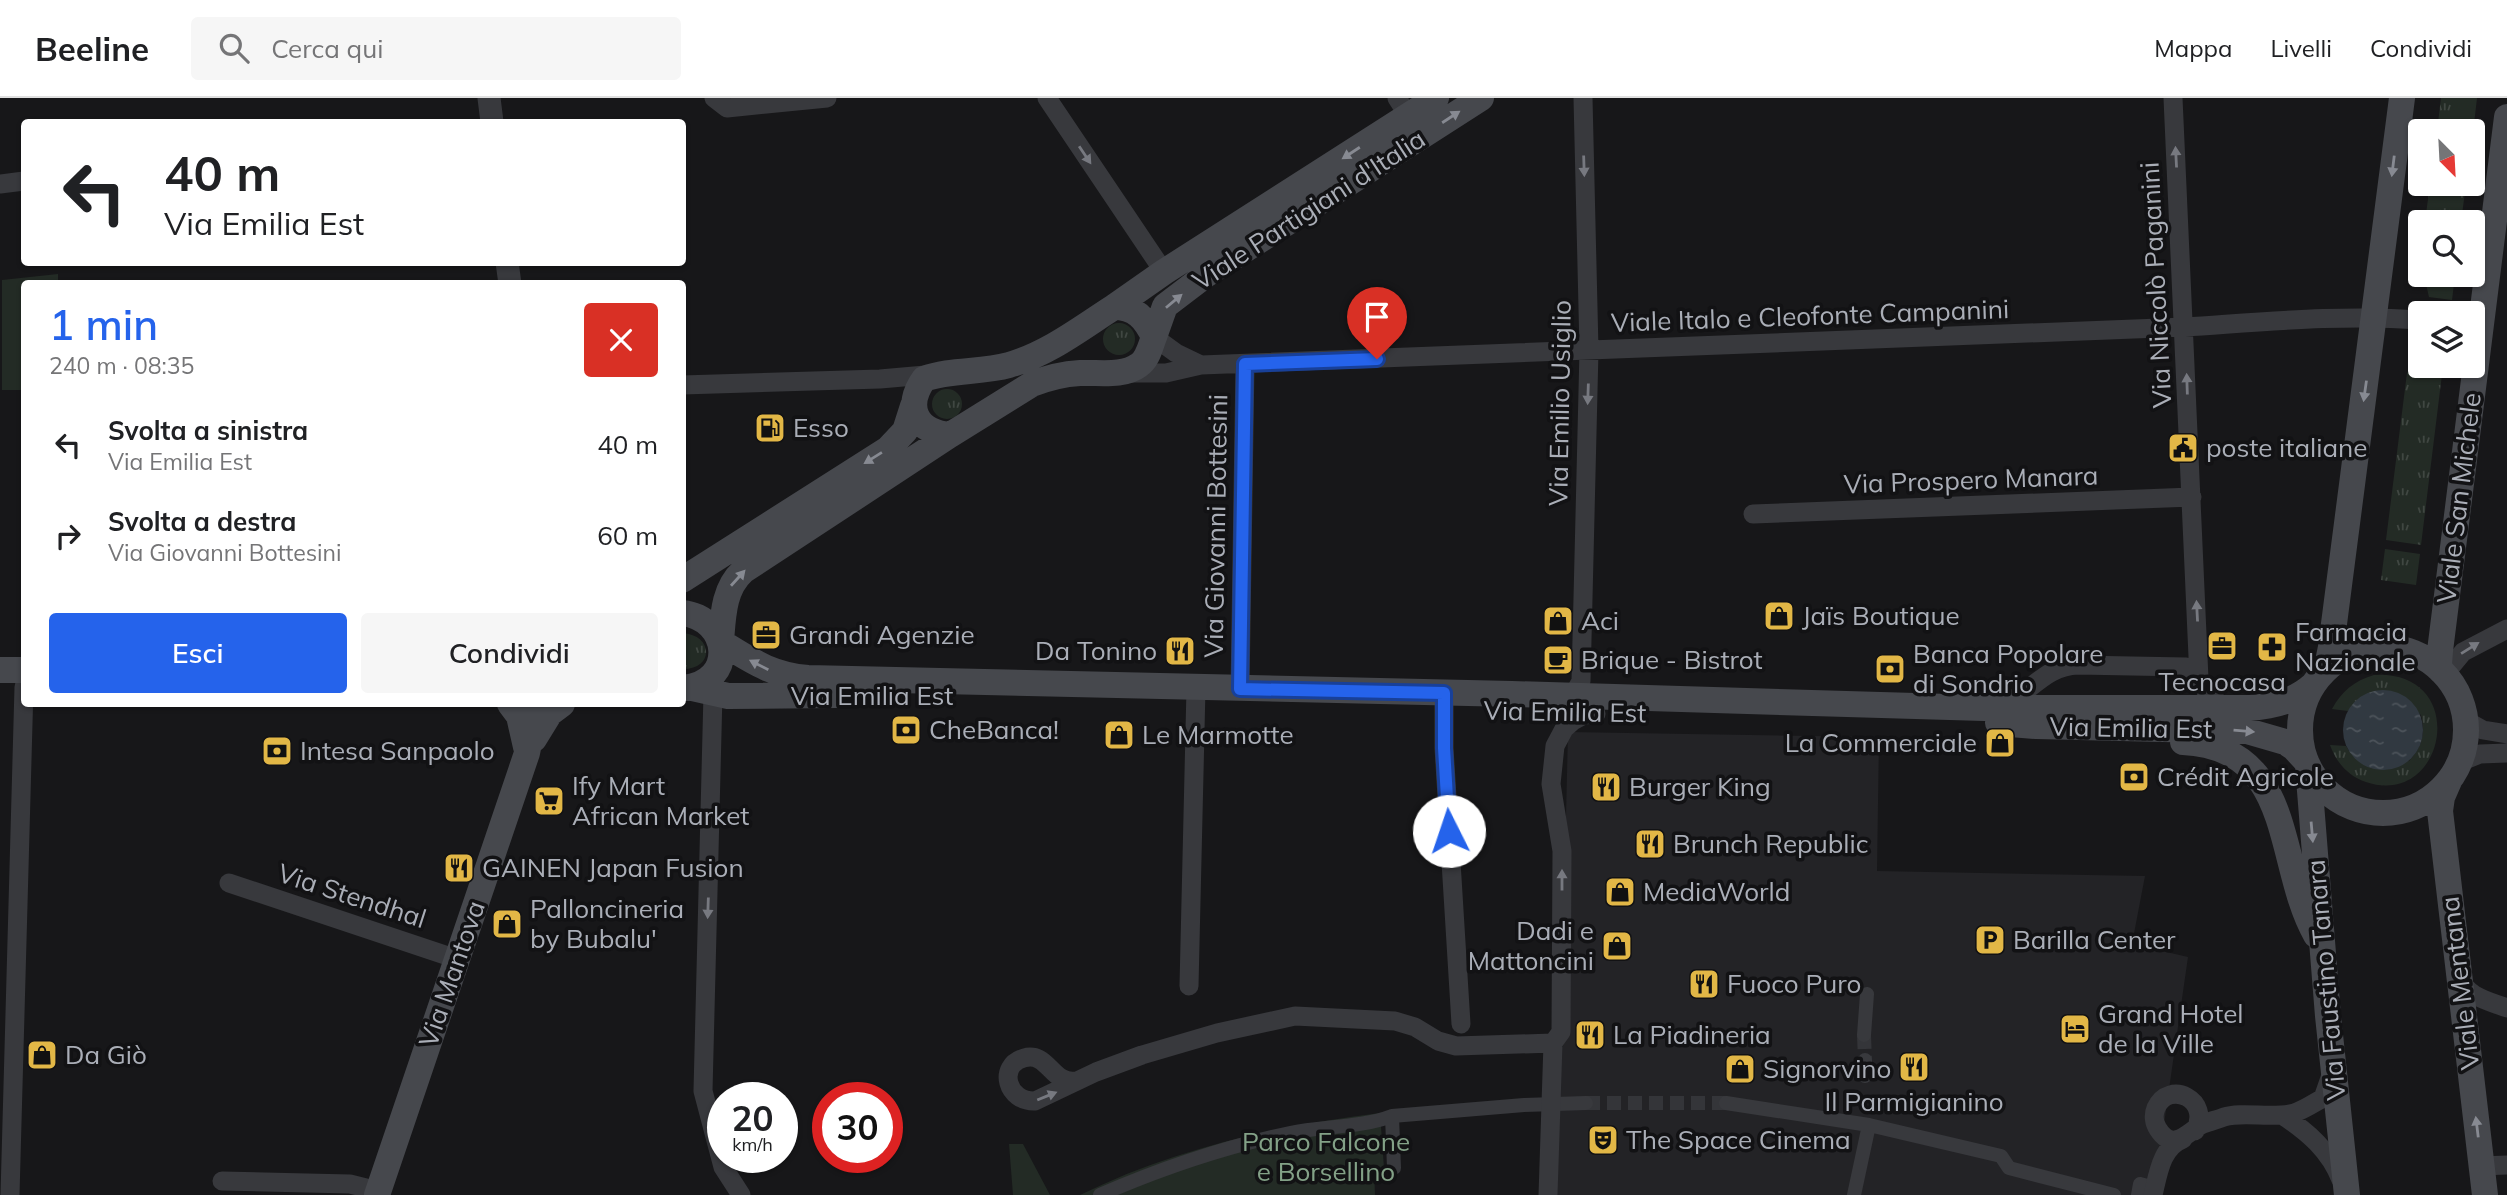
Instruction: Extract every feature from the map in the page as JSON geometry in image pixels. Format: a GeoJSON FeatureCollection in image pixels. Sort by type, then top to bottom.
{"type":"FeatureCollection","features":[{"type":"Feature","properties":{"kind":"main road","name":"Viale Partigiani d'Italia"},"geometry":{"type":"LineString","coordinates":[[721,642],[725,604],[731,586],[738,576],[1010,396],[1045,378],[1081,373],[1113,373],[1138,367],[1147,357],[1166,306],[1436,98]]}},
{"type":"Feature","properties":{"kind":"main road","name":"Viale Partigiani d'Italia"},"geometry":{"type":"LineString","coordinates":[[939,373],[975,372],[1009,365],[1034,356],[1409,117],[1481,98]]}},
{"type":"Feature","properties":{"kind":"main road"},"geometry":{"type":"LineString","coordinates":[[2317,680],[2331,665],[2354,652],[2380,647],[2407,650],[2419,655],[2446,676],[2463,706],[2465,720],[2464,748],[2456,768],[2444,786],[2422,803],[2396,812],[2368,811],[2341,802],[2320,784],[2307,763],[2300,736],[2300,722],[2307,696],[2328,662],[2332,644],[2402,98]]}},
{"type":"Feature","properties":{"kind":"main road","name":"Viale San Michele"},"geometry":{"type":"LineString","coordinates":[[2481,301],[2507,117]]}},
{"type":"Feature","properties":{"kind":"main road"},"geometry":{"type":"LineString","coordinates":[[1114,307],[1128,307],[1141,316],[1154,337]]}},
{"type":"Feature","properties":{"kind":"main road"},"geometry":{"type":"LineString","coordinates":[[686,577],[888,449],[905,431],[918,387],[924,379],[939,373]]}},
{"type":"Feature","properties":{"kind":"main road","name":"Viale San Michele"},"geometry":{"type":"LineString","coordinates":[[2446,676],[2439,660],[2471,378]]}},
{"type":"Feature","properties":{"kind":"main road"},"geometry":{"type":"LineString","coordinates":[[913,404],[920,421],[930,430],[936,434],[950,435]]}},
{"type":"Feature","properties":{"kind":"main road","name":"Via Emilia Est"},"geometry":{"type":"LineString","coordinates":[[686,613],[706,622],[721,642],[763,668],[799,678],[1195,695],[1444,701],[1561,695],[1984,708],[2240,709],[2277,704],[2296,697],[2317,680]]}},
{"type":"Feature","properties":{"kind":"main road"},"geometry":{"type":"LineString","coordinates":[[695,689],[714,675],[721,665],[721,642]]}},
{"type":"Feature","properties":{"kind":"main road"},"geometry":{"type":"LineString","coordinates":[[0,670],[21,670]]}},
{"type":"Feature","properties":{"kind":"main road","name":"Via Emilia Est"},"geometry":{"type":"LineString","coordinates":[[695,689],[728,696],[1195,695],[1240,689],[1596,713],[1968,721],[2254,732],[2285,742],[2307,763]]}},
{"type":"Feature","properties":{"kind":"main road"},"geometry":{"type":"LineString","coordinates":[[512,707],[519,716],[527,753]]}},
{"type":"Feature","properties":{"kind":"main road","name":"Via Mantova"},"geometry":{"type":"LineString","coordinates":[[378,1193],[527,753],[536,707]]}},
{"type":"Feature","properties":{"kind":"main road","name":"Via Mantova"},"geometry":{"type":"LineString","coordinates":[[527,753],[543,723],[558,707]]}},
{"type":"Feature","properties":{"kind":"main road"},"geometry":{"type":"LineString","coordinates":[[2078,727],[2118,740],[2186,742],[2206,746],[2227,752],[2249,767],[2262,782],[2278,815],[2300,904],[2320,944],[2323,957]]}},
{"type":"Feature","properties":{"kind":"main road","name":"Via Faustino Tanara"},"geometry":{"type":"LineString","coordinates":[[2307,763],[2333,1068],[2347,1195]]}},
{"type":"Feature","properties":{"kind":"main road","name":"Viale Mentana"},"geometry":{"type":"LineString","coordinates":[[2456,768],[2442,797],[2440,811],[2459,974],[2494,1166],[2485,1195]]}},
{"type":"Feature","properties":{"kind":"street"},"geometry":{"type":"LineString","coordinates":[[489,98],[492,119]]}},
{"type":"Feature","properties":{"kind":"street"},"geometry":{"type":"LineString","coordinates":[[714,98],[727,108],[827,98]]}},
{"type":"Feature","properties":{"kind":"street"},"geometry":{"type":"LineString","coordinates":[[1047,98],[1164,272]]}},
{"type":"Feature","properties":{"kind":"street","name":"Via Emilio Usiglio"},"geometry":{"type":"LineString","coordinates":[[1561,695],[1575,692],[1581,681],[1589,350],[1583,98]]}},
{"type":"Feature","properties":{"kind":"street","name":"Via Niccolò Paganini"},"geometry":{"type":"LineString","coordinates":[[2173,98],[2199,679]]}},
{"type":"Feature","properties":{"kind":"street"},"geometry":{"type":"LineString","coordinates":[[0,184],[21,181]]}},
{"type":"Feature","properties":{"kind":"street","name":"Viale Italo e Cleofonte Campanini"},"geometry":{"type":"LineString","coordinates":[[1113,373],[1166,373],[1201,365],[2185,327],[2375,316],[2408,319]]}},
{"type":"Feature","properties":{"kind":"street","name":"Viale Italo e Cleofonte Campanini"},"geometry":{"type":"LineString","coordinates":[[1154,337],[1175,353],[1201,365]]}},
{"type":"Feature","properties":{"kind":"street","name":"Via Giovanni Bottesini"},"geometry":{"type":"LineString","coordinates":[[1240,689],[1245,364]]}},
{"type":"Feature","properties":{"kind":"street"},"geometry":{"type":"LineString","coordinates":[[686,385],[880,379],[939,373]]}},
{"type":"Feature","properties":{"kind":"street"},"geometry":{"type":"LineString","coordinates":[[880,379],[913,404]]}},
{"type":"Feature","properties":{"kind":"street","name":"Via Prospero Manara"},"geometry":{"type":"LineString","coordinates":[[1753,514],[2192,497]]}},
{"type":"Feature","properties":{"kind":"street"},"geometry":{"type":"LineString","coordinates":[[2446,676],[2458,655],[2507,629]]}},
{"type":"Feature","properties":{"kind":"street"},"geometry":{"type":"LineString","coordinates":[[1984,708],[2010,702],[2038,678],[2072,665],[2186,667],[2194,671],[2204,691],[2213,700],[2240,709]]}},
{"type":"Feature","properties":{"kind":"street"},"geometry":{"type":"LineString","coordinates":[[695,689],[703,1091],[723,1167],[741,1195]]}},
{"type":"Feature","properties":{"kind":"street"},"geometry":{"type":"LineString","coordinates":[[1189,986],[1195,695]]}},
{"type":"Feature","properties":{"kind":"street"},"geometry":{"type":"LineString","coordinates":[[1444,701],[1444,748],[1461,1024]]}},
{"type":"Feature","properties":{"kind":"street"},"geometry":{"type":"LineString","coordinates":[[10,1195],[23,707]]}},
{"type":"Feature","properties":{"kind":"street"},"geometry":{"type":"LineString","coordinates":[[1548,1195],[1553,1043],[1561,1032],[1562,851],[1551,784],[1555,746],[1564,729],[1584,715],[1596,713]]}},
{"type":"Feature","properties":{"kind":"street"},"geometry":{"type":"LineString","coordinates":[[2465,720],[2483,730],[2507,734]]}},
{"type":"Feature","properties":{"kind":"street"},"geometry":{"type":"LineString","coordinates":[[2456,768],[2480,754],[2507,753]]}},
{"type":"Feature","properties":{"kind":"street","name":"Via Stendhal"},"geometry":{"type":"LineString","coordinates":[[229,883],[457,960]]}},
{"type":"Feature","properties":{"kind":"street"},"geometry":{"type":"LineString","coordinates":[[2459,974],[2461,982],[2471,993],[2507,1008]]}},
{"type":"Feature","properties":{"kind":"street"},"geometry":{"type":"LineString","coordinates":[[1864,1035],[1867,994]]}},
{"type":"Feature","properties":{"kind":"street"},"geometry":{"type":"LineString","coordinates":[[1076,1081],[1169,1046],[1295,1016],[1395,1021],[1415,1027],[1438,1041],[1456,1046],[1553,1043]]}},
{"type":"Feature","properties":{"kind":"street"},"geometry":{"type":"LineString","coordinates":[[1865,1060],[1865,1076]]}},
{"type":"Feature","properties":{"kind":"street"},"geometry":{"type":"LineString","coordinates":[[2149,1193],[2161,1164],[2175,1143],[2205,1123],[2226,1117],[2295,1113],[2323,1098],[2333,1068]]}},
{"type":"Feature","properties":{"kind":"street"},"geometry":{"type":"LineString","coordinates":[[2161,1164],[2154,1114],[2161,1101],[2174,1094],[2185,1096],[2226,1117]]}},
{"type":"Feature","properties":{"kind":"street"},"geometry":{"type":"LineString","coordinates":[[2157,1128],[2168,1138],[2189,1135],[2198,1124],[2199,1113],[2192,1100]]}},
{"type":"Feature","properties":{"kind":"street"},"geometry":{"type":"LineString","coordinates":[[1100,1195],[1171,1166],[1239,1144],[1300,1131],[1378,1121],[1392,1116],[1586,1103]]}},
{"type":"Feature","properties":{"kind":"street"},"geometry":{"type":"LineString","coordinates":[[1726,1103],[1869,1125],[2001,1156],[2008,1168],[2114,1195]]}},
{"type":"Feature","properties":{"kind":"street"},"geometry":{"type":"LineString","coordinates":[[2282,1115],[2314,1138],[2336,1167],[2347,1195]]}},
{"type":"Feature","properties":{"kind":"street"},"geometry":{"type":"LineString","coordinates":[[1392,1116],[1394,1167]]}},
{"type":"Feature","properties":{"kind":"street"},"geometry":{"type":"LineString","coordinates":[[1854,1195],[1869,1125]]}},
{"type":"Feature","properties":{"kind":"street"},"geometry":{"type":"LineString","coordinates":[[222,1181],[350,1184],[378,1193]]}},
{"type":"Feature","properties":{"kind":"shaded area"},"geometry":{"type":"Polygon","coordinates":[[[1568,732],[1879,737],[1877,871],[2145,876],[2132,944],[2188,957],[2159,1159],[2149,1195],[1557,1195],[1568,732]]]}},
{"type":"Feature","properties":{"kind":"green space"},"geometry":{"type":"Polygon","coordinates":[[[2441,98],[2477,98],[2475,119],[2438,119],[2441,98]]]}},
{"type":"Feature","properties":{"kind":"green space"},"geometry":{"type":"Polygon","coordinates":[[[2428,196],[2464,196],[2463,210],[2427,210],[2428,196]]]}},
{"type":"Feature","properties":{"kind":"green space"},"geometry":{"type":"Polygon","coordinates":[[[58,274],[58,280],[21,280],[21,390],[2,390],[2,280],[58,274]]]}},
{"type":"Feature","properties":{"kind":"green space"},"geometry":{"type":"Polygon","coordinates":[[[2427,287],[2454,287],[2452,300],[2429,297],[2427,287]]]}},
{"type":"Feature","properties":{"kind":"green space"},"geometry":{"type":"Polygon","coordinates":[[[1119,323],[1131,327],[1135,339],[1131,351],[1119,355],[1107,351],[1103,339],[1107,327],[1119,323]]]}},
{"type":"Feature","properties":{"kind":"green space"},"geometry":{"type":"Polygon","coordinates":[[[2407,373],[2408,378],[2442,378],[2421,545],[2386,540],[2407,373]]]}},
{"type":"Feature","properties":{"kind":"green space"},"geometry":{"type":"Polygon","coordinates":[[[947,389],[953,390],[961,398],[961,410],[953,418],[947,419],[941,418],[933,410],[932,404],[933,398],[941,390],[947,389]]]}},
{"type":"Feature","properties":{"kind":"green space"},"geometry":{"type":"Polygon","coordinates":[[[2385,549],[2420,554],[2416,585],[2381,580],[2385,549]]]}},
{"type":"Feature","properties":{"kind":"green space"},"geometry":{"type":"Polygon","coordinates":[[[686,634],[700,639],[705,645],[705,658],[693,668],[686,669],[686,634]]]}},
{"type":"Feature","properties":{"kind":"green space"},"geometry":{"type":"Polygon","coordinates":[[[2374,675],[2405,679],[2425,693],[2436,714],[2437,737],[2430,759],[2415,776],[2393,785],[2366,782],[2354,776],[2339,763],[2330,745],[2346,746],[2349,751],[2409,761],[2417,750],[2423,734],[2421,715],[2390,691],[2366,695],[2356,701],[2348,711],[2332,709],[2349,688],[2374,675]]]}},
{"type":"Feature","properties":{"kind":"green space","name":"Parco Falcone e Borsellino"},"geometry":{"type":"Polygon","coordinates":[[[1380,1113],[1384,1168],[1374,1169],[1375,1195],[1080,1195],[1152,1164],[1227,1141],[1264,1132],[1380,1113]]]}},
{"type":"Feature","properties":{"kind":"green space"},"geometry":{"type":"Polygon","coordinates":[[[1009,1144],[1023,1144],[1050,1195],[1013,1195],[1009,1144]]]}},
{"type":"Feature","properties":{"kind":"water"},"geometry":{"type":"Polygon","coordinates":[[[2383,690],[2398,693],[2411,702],[2420,715],[2423,730],[2420,745],[2411,758],[2398,767],[2383,770],[2368,767],[2355,758],[2346,745],[2343,730],[2346,715],[2355,702],[2368,693],[2383,690]]]}},
{"type":"Feature","properties":{"kind":"tunnel"},"geometry":{"type":"LineString","coordinates":[[1864,1035],[1865,1060]]}},
{"type":"Feature","properties":{"kind":"tunnel"},"geometry":{"type":"LineString","coordinates":[[1586,1103],[1726,1103]]}},
{"type":"Feature","properties":{"kind":"place","name":"Esso"},"geometry":{"type":"Point","coordinates":[770,428]}},
{"type":"Feature","properties":{"kind":"place","name":"poste italiane"},"geometry":{"type":"Point","coordinates":[2183,448]}},
{"type":"Feature","properties":{"kind":"place","name":"Jaïs Boutique"},"geometry":{"type":"Point","coordinates":[1779,616]}},
{"type":"Feature","properties":{"kind":"place","name":"Aci"},"geometry":{"type":"Point","coordinates":[1558,621]}},
{"type":"Feature","properties":{"kind":"place","name":"Grandi Agenzie"},"geometry":{"type":"Point","coordinates":[766,635]}},
{"type":"Feature","properties":{"kind":"place","name":"Tecnocasa"},"geometry":{"type":"Point","coordinates":[2222,646]}},
{"type":"Feature","properties":{"kind":"place","name":"Farmacia Nazionale"},"geometry":{"type":"Point","coordinates":[2272,647]}},
{"type":"Feature","properties":{"kind":"place","name":"Da Tonino"},"geometry":{"type":"Point","coordinates":[1180,651]}},
{"type":"Feature","properties":{"kind":"place","name":"Brique - Bistrot"},"geometry":{"type":"Point","coordinates":[1558,660]}},
{"type":"Feature","properties":{"kind":"place","name":"Banca Popolare di Sondrio"},"geometry":{"type":"Point","coordinates":[1890,669]}},
{"type":"Feature","properties":{"kind":"place","name":"CheBanca!"},"geometry":{"type":"Point","coordinates":[906,730]}},
{"type":"Feature","properties":{"kind":"place","name":"Le Marmotte"},"geometry":{"type":"Point","coordinates":[1119,735]}},
{"type":"Feature","properties":{"kind":"place","name":"La Commerciale"},"geometry":{"type":"Point","coordinates":[2000,743]}},
{"type":"Feature","properties":{"kind":"place","name":"Intesa Sanpaolo"},"geometry":{"type":"Point","coordinates":[277,751]}},
{"type":"Feature","properties":{"kind":"place","name":"Crédit Agricole"},"geometry":{"type":"Point","coordinates":[2134,777]}},
{"type":"Feature","properties":{"kind":"place","name":"Burger King"},"geometry":{"type":"Point","coordinates":[1606,787]}},
{"type":"Feature","properties":{"kind":"place","name":"Ify Mart African Market"},"geometry":{"type":"Point","coordinates":[549,801]}},
{"type":"Feature","properties":{"kind":"place","name":"Brunch Republic"},"geometry":{"type":"Point","coordinates":[1650,844]}},
{"type":"Feature","properties":{"kind":"place","name":"GAINEN Japan Fusion"},"geometry":{"type":"Point","coordinates":[459,868]}},
{"type":"Feature","properties":{"kind":"place","name":"MediaWorld"},"geometry":{"type":"Point","coordinates":[1620,892]}},
{"type":"Feature","properties":{"kind":"place","name":"Palloncineria by Bubalu'"},"geometry":{"type":"Point","coordinates":[507,924]}},
{"type":"Feature","properties":{"kind":"place","name":"Barilla Center"},"geometry":{"type":"Point","coordinates":[1990,940]}},
{"type":"Feature","properties":{"kind":"place","name":"Dadi e Mattoncini"},"geometry":{"type":"Point","coordinates":[1617,946]}},
{"type":"Feature","properties":{"kind":"place","name":"Fuoco Puro"},"geometry":{"type":"Point","coordinates":[1704,984]}},
{"type":"Feature","properties":{"kind":"place","name":"Grand Hotel de la Ville"},"geometry":{"type":"Point","coordinates":[2075,1029]}},
{"type":"Feature","properties":{"kind":"place","name":"La Piadineria"},"geometry":{"type":"Point","coordinates":[1590,1035]}},
{"type":"Feature","properties":{"kind":"place","name":"Da Giò"},"geometry":{"type":"Point","coordinates":[42,1055]}},
{"type":"Feature","properties":{"kind":"place","name":"Il Parmigianino"},"geometry":{"type":"Point","coordinates":[1914,1067]}},
{"type":"Feature","properties":{"kind":"place","name":"Signorvino"},"geometry":{"type":"Point","coordinates":[1740,1069]}},
{"type":"Feature","properties":{"kind":"place","name":"The Space Cinema"},"geometry":{"type":"Point","coordinates":[1603,1140]}},
{"type":"Feature","properties":{"kind":"route"},"geometry":{"type":"LineString","coordinates":[[1377,359],[1245,364],[1240,689],[1444,693],[1449,831]]}}]}
